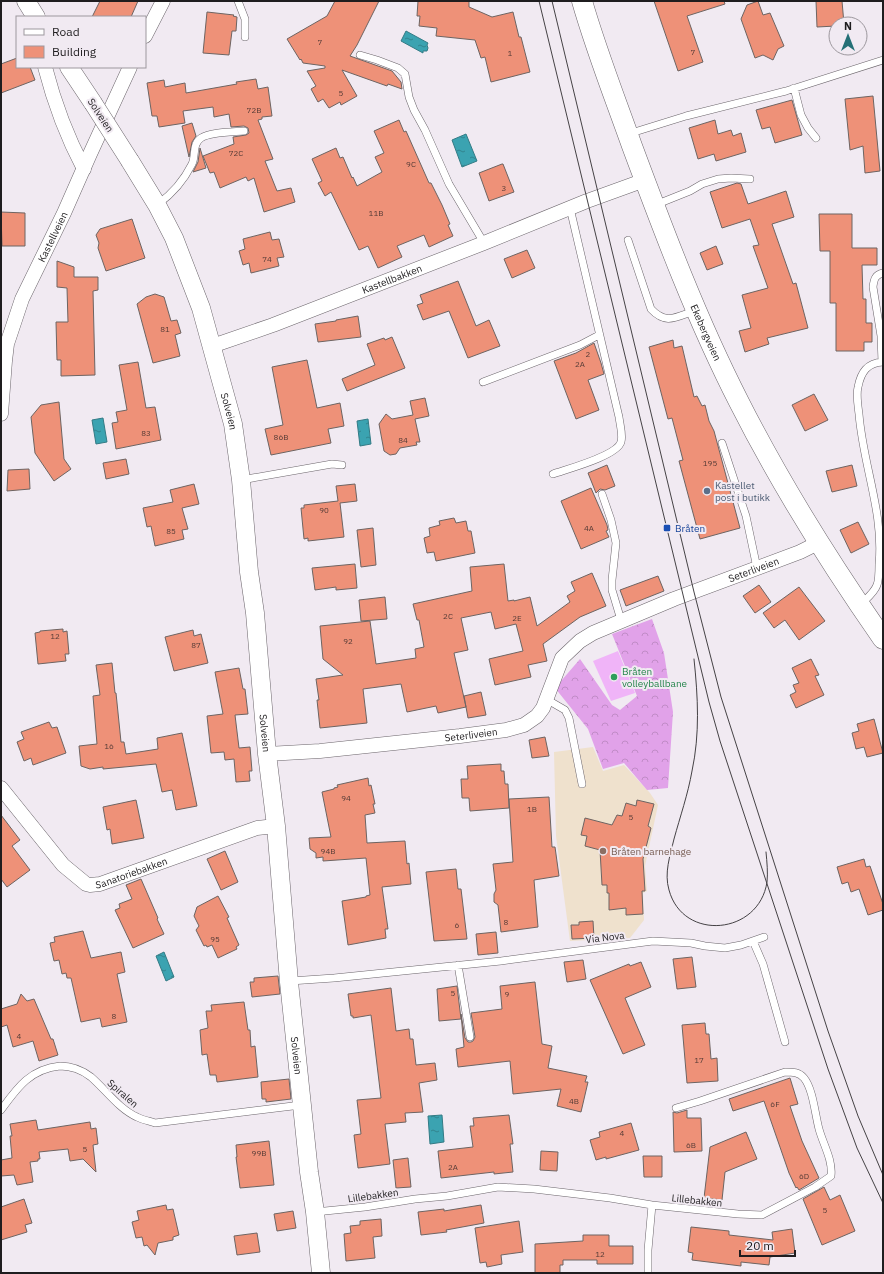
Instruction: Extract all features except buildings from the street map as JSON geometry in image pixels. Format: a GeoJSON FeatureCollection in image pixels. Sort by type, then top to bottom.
{"type":"FeatureCollection","features":[{"type":"Feature","properties":{"kind":"main road","name":"Ekebergveien"},"geometry":{"type":"LineString","coordinates":[[582,1],[602,64],[654,205],[696,310],[717,357],[749,422],[818,543],[883,639]]}},
{"type":"Feature","properties":{"kind":"street"},"geometry":{"type":"LineString","coordinates":[[26,1],[35,16]]}},
{"type":"Feature","properties":{"kind":"street"},"geometry":{"type":"LineString","coordinates":[[146,34],[163,1]]}},
{"type":"Feature","properties":{"kind":"street"},"geometry":{"type":"LineString","coordinates":[[45,68],[73,148],[84,168]]}},
{"type":"Feature","properties":{"kind":"street","name":"Solveien"},"geometry":{"type":"LineString","coordinates":[[70,68],[157,205],[177,245],[201,308],[233,424],[241,480],[249,572],[255,613],[267,754],[276,826],[289,982],[308,1172],[321,1273]]}},
{"type":"Feature","properties":{"kind":"street","name":"Kastellveien"},"geometry":{"type":"LineString","coordinates":[[1,414],[7,344],[22,299],[64,213],[130,68]]}},
{"type":"Feature","properties":{"kind":"street","name":"Kastellbakken"},"geometry":{"type":"LineString","coordinates":[[212,346],[273,325],[645,180]]}},
{"type":"Feature","properties":{"kind":"street","name":"Seterliveien"},"geometry":{"type":"LineString","coordinates":[[267,754],[320,751],[460,736],[506,730],[524,725],[537,716],[543,708],[562,658],[580,641],[621,620],[800,552],[818,543]]}},
{"type":"Feature","properties":{"kind":"street","name":"Sanatoriebakken"},"geometry":{"type":"LineString","coordinates":[[1,788],[63,865],[79,879],[90,885],[100,884],[257,828],[276,826]]}},
{"type":"Feature","properties":{"kind":"lane"},"geometry":{"type":"LineString","coordinates":[[238,1],[245,19],[245,37]]}},
{"type":"Feature","properties":{"kind":"lane"},"geometry":{"type":"LineString","coordinates":[[360,55],[398,68],[405,74],[409,97],[414,110],[425,130],[449,184],[484,243]]}},
{"type":"Feature","properties":{"kind":"lane"},"geometry":{"type":"LineString","coordinates":[[628,134],[686,116],[794,88],[883,60]]}},
{"type":"Feature","properties":{"kind":"lane"},"geometry":{"type":"LineString","coordinates":[[794,88],[801,115],[808,128],[816,138]]}},
{"type":"Feature","properties":{"kind":"lane"},"geometry":{"type":"LineString","coordinates":[[157,205],[173,192],[193,163],[196,142],[206,136],[244,131]]}},
{"type":"Feature","properties":{"kind":"lane"},"geometry":{"type":"LineString","coordinates":[[654,205],[690,191],[702,184],[718,179],[750,179]]}},
{"type":"Feature","properties":{"kind":"lane"},"geometry":{"type":"LineString","coordinates":[[553,474],[605,455],[618,447],[621,442],[619,417],[570,208]]}},
{"type":"Feature","properties":{"kind":"lane"},"geometry":{"type":"LineString","coordinates":[[628,240],[651,309],[657,316],[663,319],[677,317],[696,310]]}},
{"type":"Feature","properties":{"kind":"lane"},"geometry":{"type":"LineString","coordinates":[[860,605],[872,594],[878,584],[880,552],[878,516],[860,430],[857,389],[861,376],[867,368],[874,362],[883,362],[873,286],[874,280],[878,274],[883,273]]}},
{"type":"Feature","properties":{"kind":"lane"},"geometry":{"type":"LineString","coordinates":[[483,382],[580,345],[599,335]]}},
{"type":"Feature","properties":{"kind":"lane"},"geometry":{"type":"LineString","coordinates":[[722,443],[746,516],[756,568]]}},
{"type":"Feature","properties":{"kind":"lane"},"geometry":{"type":"LineString","coordinates":[[241,480],[332,464],[342,465]]}},
{"type":"Feature","properties":{"kind":"lane"},"geometry":{"type":"LineString","coordinates":[[602,494],[611,520],[616,543],[612,590],[621,620]]}},
{"type":"Feature","properties":{"kind":"lane"},"geometry":{"type":"LineString","coordinates":[[546,699],[565,710],[570,718],[582,784]]}},
{"type":"Feature","properties":{"kind":"lane","name":"Via Nova"},"geometry":{"type":"LineString","coordinates":[[289,982],[458,965],[653,941],[691,943],[725,948],[741,945],[764,936]]}},
{"type":"Feature","properties":{"kind":"lane"},"geometry":{"type":"LineString","coordinates":[[753,940],[763,964],[785,1042]]}},
{"type":"Feature","properties":{"kind":"lane"},"geometry":{"type":"LineString","coordinates":[[458,965],[470,1037]]}},
{"type":"Feature","properties":{"kind":"lane","name":"Spiralen"},"geometry":{"type":"LineString","coordinates":[[1,1110],[23,1082],[36,1072],[53,1067],[67,1066],[90,1076],[126,1110],[137,1117],[155,1123],[302,1105]]}},
{"type":"Feature","properties":{"kind":"lane","name":"Lillebakken"},"geometry":{"type":"LineString","coordinates":[[314,1212],[365,1207],[505,1187],[610,1198],[652,1205],[738,1214],[762,1214],[815,1187],[831,1176],[830,1163],[819,1130],[810,1092],[804,1077],[795,1072],[785,1072],[693,1104],[676,1108]]}},
{"type":"Feature","properties":{"kind":"lane"},"geometry":{"type":"LineString","coordinates":[[648,1273],[648,1250],[652,1205]]}},
{"type":"Feature","properties":{"kind":"shaded area","name":"Bråten volleyballbane"},"geometry":{"type":"Polygon","coordinates":[[[618,651],[635,693],[611,701],[593,661],[618,651]]]}},
{"type":"Feature","properties":{"kind":"shaded area","name":"Bråten barnehage"},"geometry":{"type":"Polygon","coordinates":[[[593,747],[603,771],[624,765],[650,793],[658,805],[645,866],[647,891],[643,893],[644,920],[630,938],[570,941],[556,836],[554,752],[593,747]]]}},
{"type":"Feature","properties":{"kind":"green space"},"geometry":{"type":"Polygon","coordinates":[[[652,619],[664,653],[673,712],[668,788],[647,790],[624,763],[603,769],[588,729],[555,688],[580,659],[612,705],[620,710],[637,696],[612,634],[652,619]]]}},
{"type":"Feature","properties":{"kind":"water"},"geometry":{"type":"Polygon","coordinates":[[[406,31],[428,43],[427,51],[423,51],[423,53],[401,41],[406,31]]]}},
{"type":"Feature","properties":{"kind":"water"},"geometry":{"type":"Polygon","coordinates":[[[466,134],[477,161],[462,167],[452,140],[466,134]]]}},
{"type":"Feature","properties":{"kind":"water"},"geometry":{"type":"Polygon","coordinates":[[[103,418],[107,442],[96,444],[92,420],[103,418]]]}},
{"type":"Feature","properties":{"kind":"water"},"geometry":{"type":"Polygon","coordinates":[[[368,419],[371,444],[360,446],[357,421],[368,419]]]}},
{"type":"Feature","properties":{"kind":"water"},"geometry":{"type":"Polygon","coordinates":[[[164,952],[174,977],[166,981],[156,956],[164,952]]]}},
{"type":"Feature","properties":{"kind":"water"},"geometry":{"type":"Polygon","coordinates":[[[442,1115],[444,1142],[430,1144],[428,1116],[442,1115]]]}},
{"type":"Feature","properties":{"kind":"tram line"},"geometry":{"type":"LineString","coordinates":[[539,1],[709,702],[720,741],[828,1069],[857,1148],[883,1203]]}},
{"type":"Feature","properties":{"kind":"tram line"},"geometry":{"type":"LineString","coordinates":[[552,1],[694,592],[721,697],[828,1031],[858,1116],[883,1175]]}},
{"type":"Feature","properties":{"kind":"tram line"},"geometry":{"type":"LineString","coordinates":[[694,659],[698,715],[695,757],[667,871],[669,890],[677,907],[689,918],[704,924],[720,925],[736,922],[750,913],[761,900],[767,882],[766,852]]}},
{"type":"Feature","properties":{"kind":"place","name":"Kastellet post i butikk"},"geometry":{"type":"Point","coordinates":[707,491]}},
{"type":"Feature","properties":{"kind":"place","name":"Bråten"},"geometry":{"type":"Point","coordinates":[667,528]}},
{"type":"Feature","properties":{"kind":"place","name":"Bråten volleyballbane"},"geometry":{"type":"Point","coordinates":[614,677]}},
{"type":"Feature","properties":{"kind":"place","name":"Bråten barnehage"},"geometry":{"type":"Point","coordinates":[603,851]}}]}
